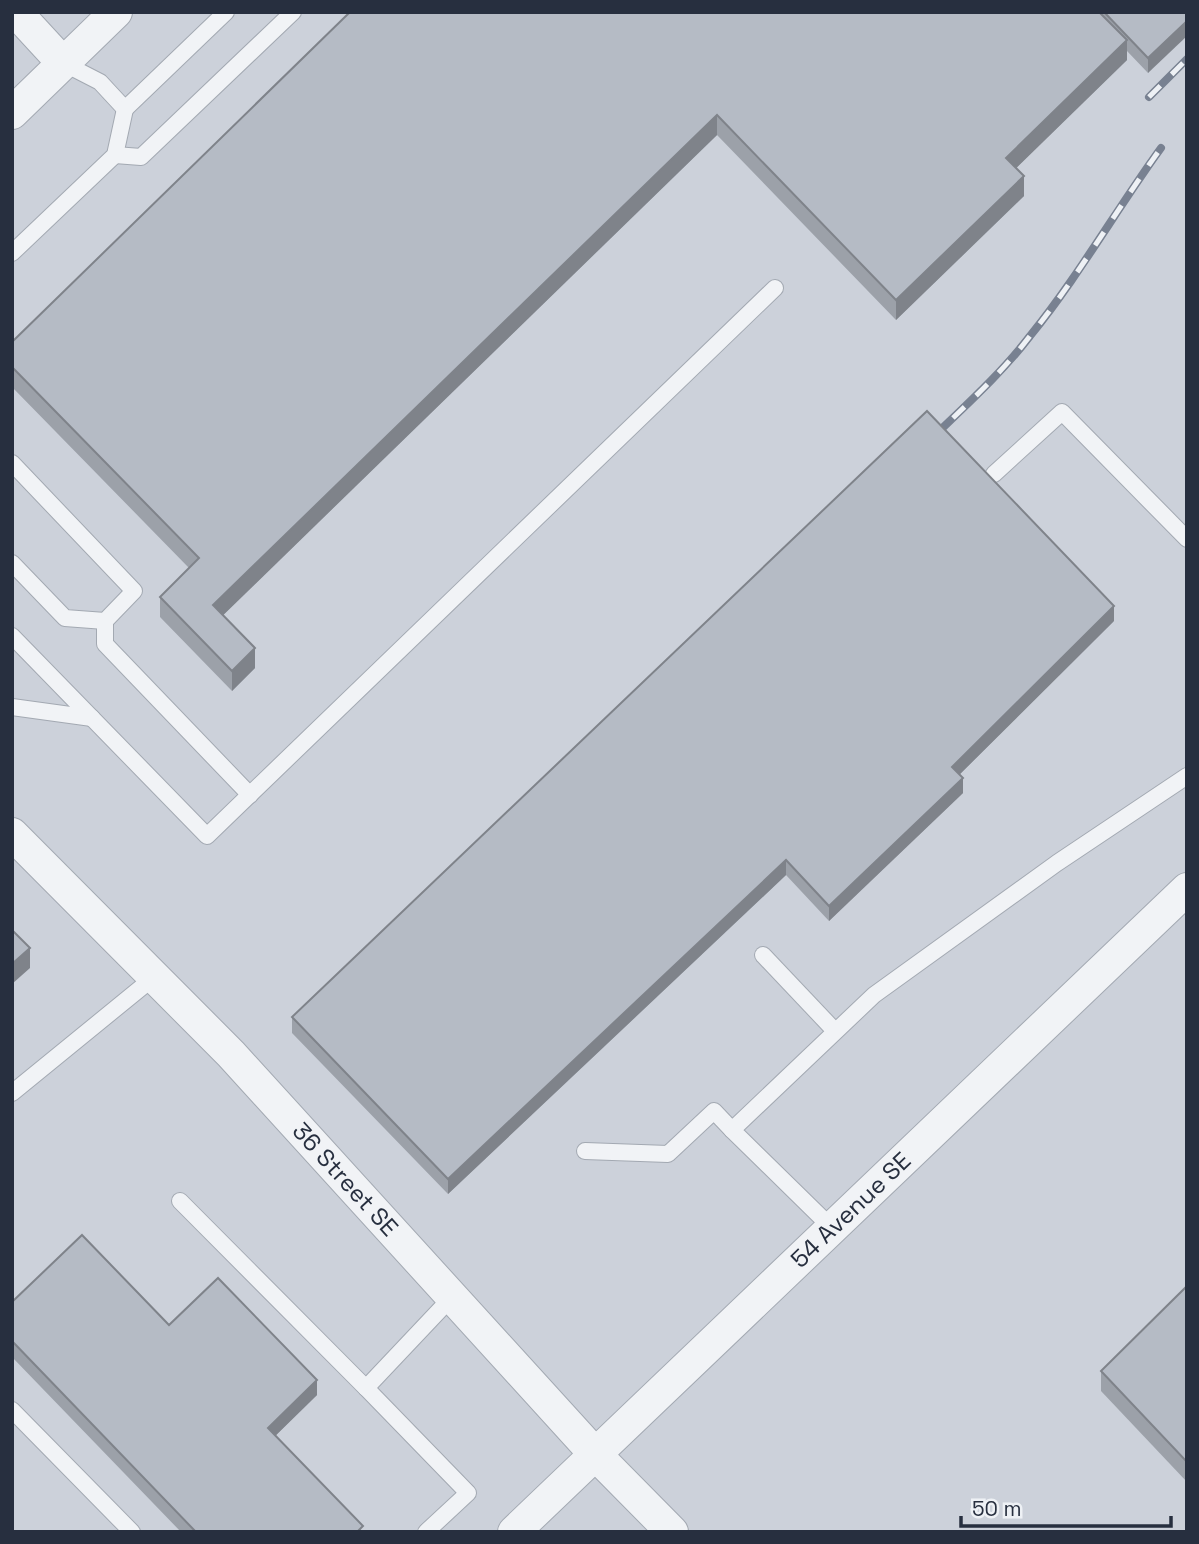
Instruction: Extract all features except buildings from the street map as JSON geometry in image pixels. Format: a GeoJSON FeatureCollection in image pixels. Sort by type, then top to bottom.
{"type":"FeatureCollection","features":[{"type":"Feature","properties":{"kind":"street"},"geometry":{"type":"LineString","coordinates":[[16,12],[63,63]]}},
{"type":"Feature","properties":{"kind":"street"},"geometry":{"type":"LineString","coordinates":[[12,113],[116,12]]}},
{"type":"Feature","properties":{"kind":"street","name":"36 Street SE"},"geometry":{"type":"LineString","coordinates":[[12,834],[231,1054],[596,1455],[672,1532]]}},
{"type":"Feature","properties":{"kind":"street","name":"54 Avenue SE"},"geometry":{"type":"LineString","coordinates":[[514,1532],[1187,889]]}},
{"type":"Feature","properties":{"kind":"lane"},"geometry":{"type":"LineString","coordinates":[[12,253],[115,155],[125,109],[226,12]]}},
{"type":"Feature","properties":{"kind":"lane"},"geometry":{"type":"LineString","coordinates":[[115,155],[141,157],[292,12]]}},
{"type":"Feature","properties":{"kind":"lane"},"geometry":{"type":"LineString","coordinates":[[63,63],[100,82],[125,109]]}},
{"type":"Feature","properties":{"kind":"lane"},"geometry":{"type":"LineString","coordinates":[[12,636],[207,836],[775,288]]}},
{"type":"Feature","properties":{"kind":"lane"},"geometry":{"type":"LineString","coordinates":[[994,474],[1062,412],[1187,539]]}},
{"type":"Feature","properties":{"kind":"lane"},"geometry":{"type":"LineString","coordinates":[[12,463],[134,591],[105,621],[105,644],[250,794]]}},
{"type":"Feature","properties":{"kind":"lane"},"geometry":{"type":"LineString","coordinates":[[12,563],[65,618],[105,621]]}},
{"type":"Feature","properties":{"kind":"lane"},"geometry":{"type":"LineString","coordinates":[[12,707],[92,718]]}},
{"type":"Feature","properties":{"kind":"lane"},"geometry":{"type":"LineString","coordinates":[[732,1130],[874,995],[1057,863],[1187,776]]}},
{"type":"Feature","properties":{"kind":"lane"},"geometry":{"type":"LineString","coordinates":[[762,956],[835,1031]]}},
{"type":"Feature","properties":{"kind":"lane"},"geometry":{"type":"LineString","coordinates":[[12,1093],[153,978]]}},
{"type":"Feature","properties":{"kind":"lane"},"geometry":{"type":"LineString","coordinates":[[585,1151],[668,1154],[714,1111],[832,1228]]}},
{"type":"Feature","properties":{"kind":"lane"},"geometry":{"type":"LineString","coordinates":[[180,1201],[468,1493],[426,1532]]}},
{"type":"Feature","properties":{"kind":"lane"},"geometry":{"type":"LineString","coordinates":[[366,1388],[452,1297]]}},
{"type":"Feature","properties":{"kind":"lane"},"geometry":{"type":"LineString","coordinates":[[12,1410],[132,1532]]}},
{"type":"Feature","properties":{"kind":"shaded area"},"geometry":{"type":"Polygon","coordinates":[[[12,12],[1187,12],[1187,1532],[12,1532],[12,12]]]}},
{"type":"Feature","properties":{"kind":"railway"},"geometry":{"type":"LineString","coordinates":[[1149,97],[1187,59]]}},
{"type":"Feature","properties":{"kind":"railway"},"geometry":{"type":"LineString","coordinates":[[930,440],[1019,350],[1064,290],[1161,148]]}}]}
